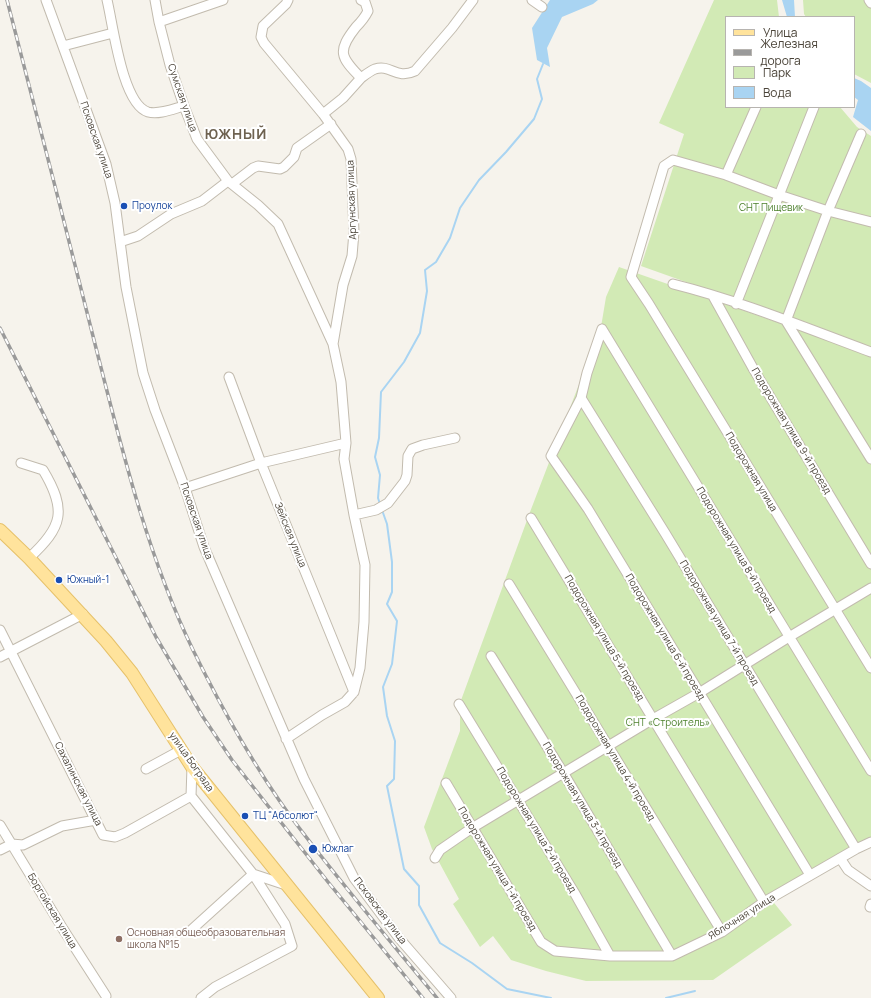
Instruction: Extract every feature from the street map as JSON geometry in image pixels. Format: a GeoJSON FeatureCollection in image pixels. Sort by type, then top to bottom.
{"type":"FeatureCollection","features":[{"type":"Feature","properties":{"kind":"main road","name":"улица Бограда"},"geometry":{"type":"LineString","coordinates":[[0,530],[82,614],[132,673],[192,767],[378,998]]}},
{"type":"Feature","properties":{"kind":"street","name":"Псковская улица"},"geometry":{"type":"LineString","coordinates":[[46,0],[106,164],[115,204],[126,287],[143,373],[155,410],[185,488],[204,547],[304,779],[354,878],[399,938],[451,998]]}},
{"type":"Feature","properties":{"kind":"street"},"geometry":{"type":"LineString","coordinates":[[107,0],[120,63],[130,92],[143,110],[150,113],[158,113],[184,106]]}},
{"type":"Feature","properties":{"kind":"street","name":"Сумская улица"},"geometry":{"type":"LineString","coordinates":[[155,0],[170,65],[196,138],[230,182],[278,224],[333,344]]}},
{"type":"Feature","properties":{"kind":"street"},"geometry":{"type":"LineString","coordinates":[[159,22],[223,0]]}},
{"type":"Feature","properties":{"kind":"street","name":"Аргунская улица"},"geometry":{"type":"LineString","coordinates":[[288,0],[286,4],[263,26],[262,37],[264,42],[331,124],[350,154],[354,232],[352,256],[343,285],[333,344]]}},
{"type":"Feature","properties":{"kind":"street"},"geometry":{"type":"LineString","coordinates":[[361,78],[345,59],[343,53],[344,46],[368,11],[365,2],[362,0]]}},
{"type":"Feature","properties":{"kind":"street"},"geometry":{"type":"LineString","coordinates":[[323,114],[343,98],[361,78],[370,71],[377,68],[387,68],[402,75],[415,71],[452,28],[473,0]]}},
{"type":"Feature","properties":{"kind":"street"},"geometry":{"type":"LineString","coordinates":[[532,0],[542,7]]}},
{"type":"Feature","properties":{"kind":"street"},"geometry":{"type":"LineString","coordinates":[[869,0],[871,4]]}},
{"type":"Feature","properties":{"kind":"street"},"geometry":{"type":"LineString","coordinates":[[63,46],[113,33]]}},
{"type":"Feature","properties":{"kind":"street"},"geometry":{"type":"LineString","coordinates":[[756,108],[726,175],[779,195],[828,211],[871,222]]}},
{"type":"Feature","properties":{"kind":"street"},"geometry":{"type":"LineString","coordinates":[[736,304],[814,108]]}},
{"type":"Feature","properties":{"kind":"street"},"geometry":{"type":"LineString","coordinates":[[120,242],[138,236],[171,214],[202,201],[253,168],[258,166],[280,169],[284,167],[294,157],[298,148],[331,124]]}},
{"type":"Feature","properties":{"kind":"street"},"geometry":{"type":"LineString","coordinates":[[786,321],[828,211],[861,134]]}},
{"type":"Feature","properties":{"kind":"street","name":"Подорожная улица"},"geometry":{"type":"LineString","coordinates":[[726,175],[673,160],[664,166],[630,277],[649,304],[871,668]]}},
{"type":"Feature","properties":{"kind":"street"},"geometry":{"type":"LineString","coordinates":[[673,284],[786,321],[871,352]]}},
{"type":"Feature","properties":{"kind":"street","name":"Подорожная улица 9-й проезд"},"geometry":{"type":"LineString","coordinates":[[713,296],[754,370],[871,564]]}},
{"type":"Feature","properties":{"kind":"street"},"geometry":{"type":"LineString","coordinates":[[786,321],[871,459]]}},
{"type":"Feature","properties":{"kind":"street","name":"Подорожная улица 8-й проезд"},"geometry":{"type":"LineString","coordinates":[[581,398],[587,373],[602,329],[871,771]]}},
{"type":"Feature","properties":{"kind":"street"},"geometry":{"type":"LineString","coordinates":[[286,739],[322,715],[345,702],[354,692],[360,661],[364,622],[365,565],[344,459],[346,443],[341,382],[333,344]]}},
{"type":"Feature","properties":{"kind":"street","name":"Зейская улица"},"geometry":{"type":"LineString","coordinates":[[229,377],[261,463],[354,692]]}},
{"type":"Feature","properties":{"kind":"street","name":"Подорожная улица 7-й проезд"},"geometry":{"type":"LineString","coordinates":[[581,398],[665,533],[856,849]]}},
{"type":"Feature","properties":{"kind":"street","name":"Подорожная улица 6-й проезд"},"geometry":{"type":"LineString","coordinates":[[581,398],[551,456],[588,509],[810,875]]}},
{"type":"Feature","properties":{"kind":"street"},"geometry":{"type":"LineString","coordinates":[[354,515],[376,510],[388,503],[405,481],[407,475],[408,456],[412,449],[455,438]]}},
{"type":"Feature","properties":{"kind":"street"},"geometry":{"type":"LineString","coordinates":[[185,488],[261,463],[346,443]]}},
{"type":"Feature","properties":{"kind":"street"},"geometry":{"type":"LineString","coordinates":[[21,463],[43,470],[56,496],[60,510],[54,530],[29,558]]}},
{"type":"Feature","properties":{"kind":"street","name":"Подорожная улица 5-й проезд"},"geometry":{"type":"LineString","coordinates":[[531,518],[764,902]]}},
{"type":"Feature","properties":{"kind":"street","name":"Подорожная улица 4-й проезд"},"geometry":{"type":"LineString","coordinates":[[509,584],[722,932]]}},
{"type":"Feature","properties":{"kind":"street"},"geometry":{"type":"LineString","coordinates":[[435,858],[440,850],[472,828],[564,774],[653,719],[700,693],[871,588]]}},
{"type":"Feature","properties":{"kind":"street"},"geometry":{"type":"LineString","coordinates":[[0,657],[82,614]]}},
{"type":"Feature","properties":{"kind":"street","name":"Сахалинская улица"},"geometry":{"type":"LineString","coordinates":[[0,630],[103,835],[115,837],[125,833],[191,796]]}},
{"type":"Feature","properties":{"kind":"street","name":"Подорожная улица 3-й проезд"},"geometry":{"type":"LineString","coordinates":[[491,656],[564,774],[672,956]]}},
{"type":"Feature","properties":{"kind":"street","name":"Подорожная улица 2-й проезд"},"geometry":{"type":"LineString","coordinates":[[459,704],[574,892],[610,956]]}},
{"type":"Feature","properties":{"kind":"street"},"geometry":{"type":"LineString","coordinates":[[146,769],[181,750]]}},
{"type":"Feature","properties":{"kind":"street"},"geometry":{"type":"LineString","coordinates":[[192,767],[191,796],[253,874],[285,924],[292,946],[215,987],[201,998]]}},
{"type":"Feature","properties":{"kind":"street","name":"Подорожная улица 1-й проезд"},"geometry":{"type":"LineString","coordinates":[[446,783],[541,942],[555,951]]}},
{"type":"Feature","properties":{"kind":"street"},"geometry":{"type":"LineString","coordinates":[[0,850],[12,844],[22,845],[62,826],[96,820]]}},
{"type":"Feature","properties":{"kind":"street","name":"Боргойская улица"},"geometry":{"type":"LineString","coordinates":[[0,824],[63,929],[106,996]]}},
{"type":"Feature","properties":{"kind":"street","name":"Яблочная улица"},"geometry":{"type":"LineString","coordinates":[[555,951],[610,956],[672,956],[722,932],[764,902],[856,849],[871,842]]}},
{"type":"Feature","properties":{"kind":"street"},"geometry":{"type":"LineString","coordinates":[[840,858],[848,870],[871,886]]}},
{"type":"Feature","properties":{"kind":"street"},"geometry":{"type":"LineString","coordinates":[[253,874],[286,885]]}},
{"type":"Feature","properties":{"kind":"street"},"geometry":{"type":"LineString","coordinates":[[189,932],[253,874]]}},
{"type":"Feature","properties":{"kind":"green space","name":"СНТ Пищевик"},"geometry":{"type":"Polygon","coordinates":[[[714,0],[777,0],[779,16],[725,16],[725,108],[841,108],[857,127],[871,136],[871,348],[641,266],[684,134],[659,123],[714,0]]]}},
{"type":"Feature","properties":{"kind":"green space"},"geometry":{"type":"Polygon","coordinates":[[[803,0],[871,0],[871,83],[855,75],[855,16],[805,16],[803,0]]]}},
{"type":"Feature","properties":{"kind":"green space","name":"СНТ «Строитель»"},"geometry":{"type":"Polygon","coordinates":[[[619,267],[871,355],[871,837],[860,842],[770,898],[792,925],[713,980],[586,981],[511,960],[493,936],[480,947],[453,904],[459,899],[432,849],[424,827],[460,731],[460,703],[530,512],[601,327],[606,297],[619,267]]]}},
{"type":"Feature","properties":{"kind":"water"},"geometry":{"type":"Polygon","coordinates":[[[550,0],[598,0],[593,4],[562,17],[547,48],[550,67],[537,60],[532,28],[550,0]]]}},
{"type":"Feature","properties":{"kind":"water"},"geometry":{"type":"Polygon","coordinates":[[[782,0],[794,0],[795,16],[787,16],[782,0]]]}},
{"type":"Feature","properties":{"kind":"water"},"geometry":{"type":"Polygon","coordinates":[[[855,78],[871,88],[871,131],[853,117],[858,100],[855,98],[855,78]]]}},
{"type":"Feature","properties":{"kind":"waterway"},"geometry":{"type":"LineString","coordinates":[[380,504],[378,498],[380,475],[375,457],[379,438],[381,392],[404,362],[420,333],[427,291],[425,270],[436,262],[450,238],[460,208],[479,180],[506,152],[534,119],[542,99],[537,79],[543,64]]}},
{"type":"Feature","properties":{"kind":"waterway"},"geometry":{"type":"LineString","coordinates":[[382,510],[387,524],[392,562],[392,592],[387,604],[397,621],[392,664],[383,687],[387,716],[395,741],[394,779],[387,786],[404,869],[419,886],[419,905],[440,943],[472,963],[507,989],[551,998]]}},
{"type":"Feature","properties":{"kind":"waterway"},"geometry":{"type":"LineString","coordinates":[[666,998],[695,991]]}},
{"type":"Feature","properties":{"kind":"railway"},"geometry":{"type":"LineString","coordinates":[[7,0],[125,461],[136,500],[162,576],[177,614],[193,650],[226,714],[277,797],[326,863],[437,998]]}},
{"type":"Feature","properties":{"kind":"railway"},"geometry":{"type":"LineString","coordinates":[[0,328],[156,637],[203,717],[232,760],[328,882],[423,998]]}},
{"type":"Feature","properties":{"kind":"place","name":"Проулок"},"geometry":{"type":"Point","coordinates":[124,206]}},
{"type":"Feature","properties":{"kind":"place","name":"Южный-1"},"geometry":{"type":"Point","coordinates":[59,580]}},
{"type":"Feature","properties":{"kind":"place","name":"ТЦ \"Абсолют\""},"geometry":{"type":"Point","coordinates":[245,816]}},
{"type":"Feature","properties":{"kind":"place","name":"Южлаг"},"geometry":{"type":"Point","coordinates":[313,849]}},
{"type":"Feature","properties":{"kind":"place","name":"Основная общеобразовательная школа №15"},"geometry":{"type":"Point","coordinates":[119,939]}},
{"type":"Feature","properties":{"kind":"district","name":"ЮЖНЫЙ"},"geometry":{"type":"Point","coordinates":[236,135]}}]}
